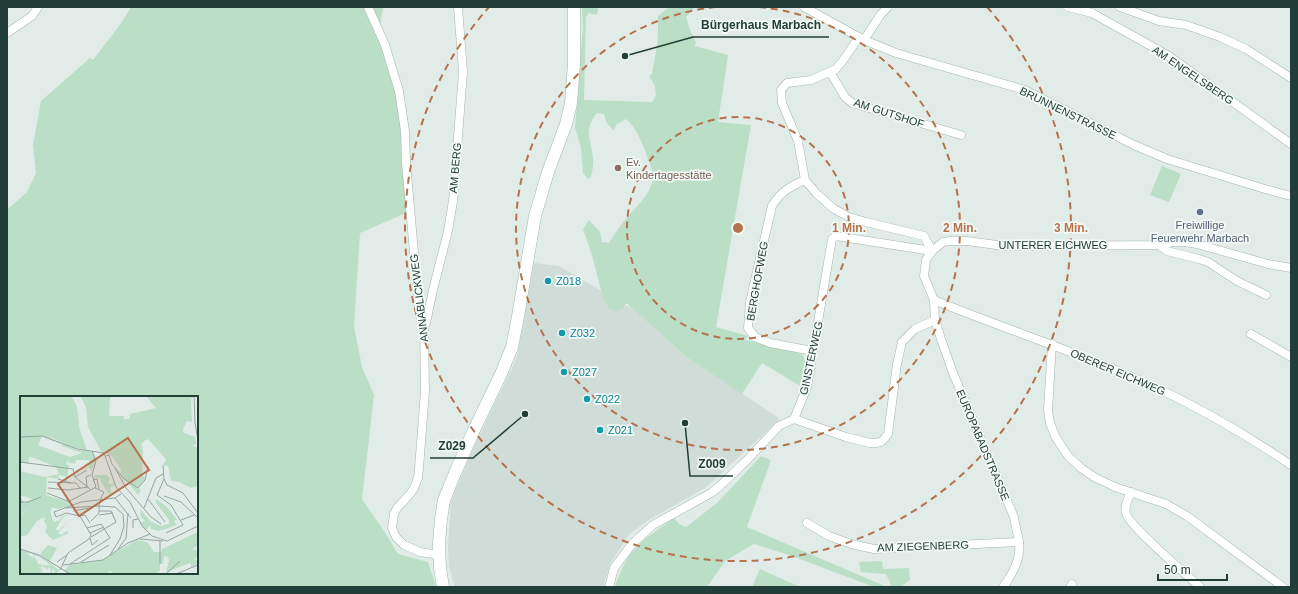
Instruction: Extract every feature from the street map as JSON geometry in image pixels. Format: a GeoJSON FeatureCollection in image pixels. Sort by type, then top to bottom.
{"type":"FeatureCollection","features":[{"type":"Feature","properties":{"kind":"main road"},"geometry":{"type":"LineString","coordinates":[[443,587],[440,568],[440,555],[441,520],[444,500],[473,432],[502,374],[512,347],[535,216],[548,172],[566,124],[573,90],[574,7]]}},
{"type":"Feature","properties":{"kind":"street"},"geometry":{"type":"LineString","coordinates":[[7,33],[32,16],[38,7]]}},
{"type":"Feature","properties":{"kind":"street","name":"ANNABLICKWEG"},"geometry":{"type":"LineString","coordinates":[[368,7],[385,45],[399,91],[405,131],[406,164],[419,308],[421,320],[424,326],[425,391],[418,478],[410,494],[397,508],[394,514],[392,528],[396,537],[404,544],[420,552],[440,555]]}},
{"type":"Feature","properties":{"kind":"street","name":"AM BERG"},"geometry":{"type":"LineString","coordinates":[[424,326],[426,323],[448,231],[453,201],[463,72],[458,7]]}},
{"type":"Feature","properties":{"kind":"street","name":"BRUNNENSTRASSE"},"geometry":{"type":"LineString","coordinates":[[804,7],[861,38],[896,53],[1025,90],[1134,145],[1167,158],[1291,196]]}},
{"type":"Feature","properties":{"kind":"street"},"geometry":{"type":"LineString","coordinates":[[888,7],[836,69],[811,80],[788,83],[781,90],[782,103],[798,141],[805,180],[816,193],[834,209],[850,217],[924,236],[932,250],[926,260],[924,276],[934,300]]}},
{"type":"Feature","properties":{"kind":"street","name":"AM ENGELSBERG"},"geometry":{"type":"LineString","coordinates":[[1068,7],[1095,10],[1169,56],[1291,144]]}},
{"type":"Feature","properties":{"kind":"street"},"geometry":{"type":"LineString","coordinates":[[1120,7],[1159,20],[1186,25],[1220,37],[1246,49],[1291,78]]}},
{"type":"Feature","properties":{"kind":"street","name":"AM GUTSHOF"},"geometry":{"type":"LineString","coordinates":[[830,72],[845,97],[852,103],[961,135]]}},
{"type":"Feature","properties":{"kind":"street","name":"BERGHOFWEG"},"geometry":{"type":"LineString","coordinates":[[805,180],[790,186],[778,196],[772,206],[752,294],[748,328],[755,337],[770,343],[813,351]]}},
{"type":"Feature","properties":{"kind":"street","name":"GINSTERWEG"},"geometry":{"type":"LineString","coordinates":[[794,419],[807,387],[832,239],[836,236],[932,250]]}},
{"type":"Feature","properties":{"kind":"street","name":"UNTERER EICHWEG"},"geometry":{"type":"LineString","coordinates":[[932,250],[943,242],[950,241],[967,241],[1004,246],[1159,245],[1172,242],[1184,242],[1197,244],[1268,264],[1291,268]]}},
{"type":"Feature","properties":{"kind":"street","name":"UNTERER EICHWEG"},"geometry":{"type":"LineString","coordinates":[[1159,245],[1167,251],[1208,262],[1237,281],[1266,295]]}},
{"type":"Feature","properties":{"kind":"street","name":"EUROPABADSTRASSE"},"geometry":{"type":"LineString","coordinates":[[934,300],[935,320],[953,373],[1014,518],[1020,553],[1003,587]]}},
{"type":"Feature","properties":{"kind":"street","name":"OBERER EICHWEG"},"geometry":{"type":"LineString","coordinates":[[934,300],[1052,344],[1178,398],[1222,422],[1291,465]]}},
{"type":"Feature","properties":{"kind":"street"},"geometry":{"type":"LineString","coordinates":[[609,587],[614,568],[632,544],[653,525],[711,493],[729,478],[779,426],[794,419],[862,441],[876,443],[881,442],[888,434],[897,364],[902,342],[915,329],[935,320]]}},
{"type":"Feature","properties":{"kind":"street"},"geometry":{"type":"LineString","coordinates":[[1251,334],[1291,357]]}},
{"type":"Feature","properties":{"kind":"street"},"geometry":{"type":"LineString","coordinates":[[1052,344],[1048,407],[1050,423],[1054,436],[1068,456],[1081,468],[1115,487],[1166,504],[1187,516],[1283,587]]}},
{"type":"Feature","properties":{"kind":"street"},"geometry":{"type":"LineString","coordinates":[[1131,492],[1125,508],[1126,515],[1140,531],[1200,587]]}},
{"type":"Feature","properties":{"kind":"street","name":"AM ZIEGENBERG"},"geometry":{"type":"LineString","coordinates":[[807,523],[829,536],[851,544],[874,549],[1019,542]]}},
{"type":"Feature","properties":{"kind":"shaded area"},"geometry":{"type":"Polygon","coordinates":[[[534,263],[559,266],[634,310],[687,357],[780,419],[705,488],[647,521],[629,534],[610,564],[603,587],[455,587],[449,567],[448,546],[451,502],[470,455],[518,353],[534,263]]]}},
{"type":"Feature","properties":{"kind":"green space"},"geometry":{"type":"Polygon","coordinates":[[[131,7],[383,7],[380,26],[376,32],[395,92],[401,131],[402,165],[408,212],[360,233],[354,327],[362,367],[374,395],[362,499],[398,554],[428,562],[436,587],[7,587],[7,210],[27,192],[36,173],[33,145],[41,101],[90,58],[93,60],[122,22],[131,7]]]}},
{"type":"Feature","properties":{"kind":"green space"},"geometry":{"type":"Polygon","coordinates":[[[583,7],[597,7],[598,10],[597,15],[589,13],[586,17],[584,100],[652,102],[656,95],[655,86],[649,76],[652,74],[658,39],[658,16],[668,8],[695,7],[686,17],[696,42],[695,46],[728,55],[718,122],[751,125],[716,327],[748,336],[745,340],[790,350],[803,355],[805,362],[802,387],[762,363],[742,394],[687,357],[626,303],[622,309],[616,311],[610,309],[604,301],[592,255],[583,229],[589,220],[600,232],[602,242],[609,243],[623,223],[645,197],[653,180],[653,173],[640,139],[630,123],[626,119],[617,124],[613,130],[606,122],[604,114],[597,113],[590,125],[589,130],[593,160],[591,177],[588,179],[583,173],[581,148],[575,128],[583,26],[583,7]]]}},
{"type":"Feature","properties":{"kind":"green space"},"geometry":{"type":"Polygon","coordinates":[[[1162,166],[1181,174],[1169,202],[1150,195],[1162,166]]]}},
{"type":"Feature","properties":{"kind":"green space"},"geometry":{"type":"Polygon","coordinates":[[[761,456],[771,460],[747,527],[887,587],[874,587],[792,556],[754,544],[725,561],[707,587],[615,587],[625,562],[631,553],[643,541],[674,518],[679,524],[686,527],[717,503],[761,456]]]}},
{"type":"Feature","properties":{"kind":"green space"},"geometry":{"type":"Polygon","coordinates":[[[882,561],[883,569],[909,568],[910,580],[900,587],[892,587],[886,574],[861,572],[859,562],[882,561]]]}},
{"type":"Feature","properties":{"kind":"green space"},"geometry":{"type":"Polygon","coordinates":[[[760,569],[800,587],[752,587],[760,569]]]}},
{"type":"Feature","properties":{"kind":"place","name":"Bürgerhaus Marbach"},"geometry":{"type":"Point","coordinates":[625,56]}},
{"type":"Feature","properties":{"kind":"place","name":"Ev. Kindertagesstätte"},"geometry":{"type":"Point","coordinates":[618,168]}},
{"type":"Feature","properties":{"kind":"place","name":"Freiwillige Feuerwehr Marbach"},"geometry":{"type":"Point","coordinates":[1200,212]}},
{"type":"Feature","properties":{"kind":"place","name":"Z018"},"geometry":{"type":"Point","coordinates":[548,281]}},
{"type":"Feature","properties":{"kind":"place","name":"Z032"},"geometry":{"type":"Point","coordinates":[562,333]}},
{"type":"Feature","properties":{"kind":"place","name":"Z027"},"geometry":{"type":"Point","coordinates":[564,372]}},
{"type":"Feature","properties":{"kind":"place","name":"Z022"},"geometry":{"type":"Point","coordinates":[587,399]}},
{"type":"Feature","properties":{"kind":"place","name":"Z029"},"geometry":{"type":"Point","coordinates":[525,414]}},
{"type":"Feature","properties":{"kind":"place","name":"Z009"},"geometry":{"type":"Point","coordinates":[685,423]}},
{"type":"Feature","properties":{"kind":"place","name":"Z021"},"geometry":{"type":"Point","coordinates":[600,430]}}]}
